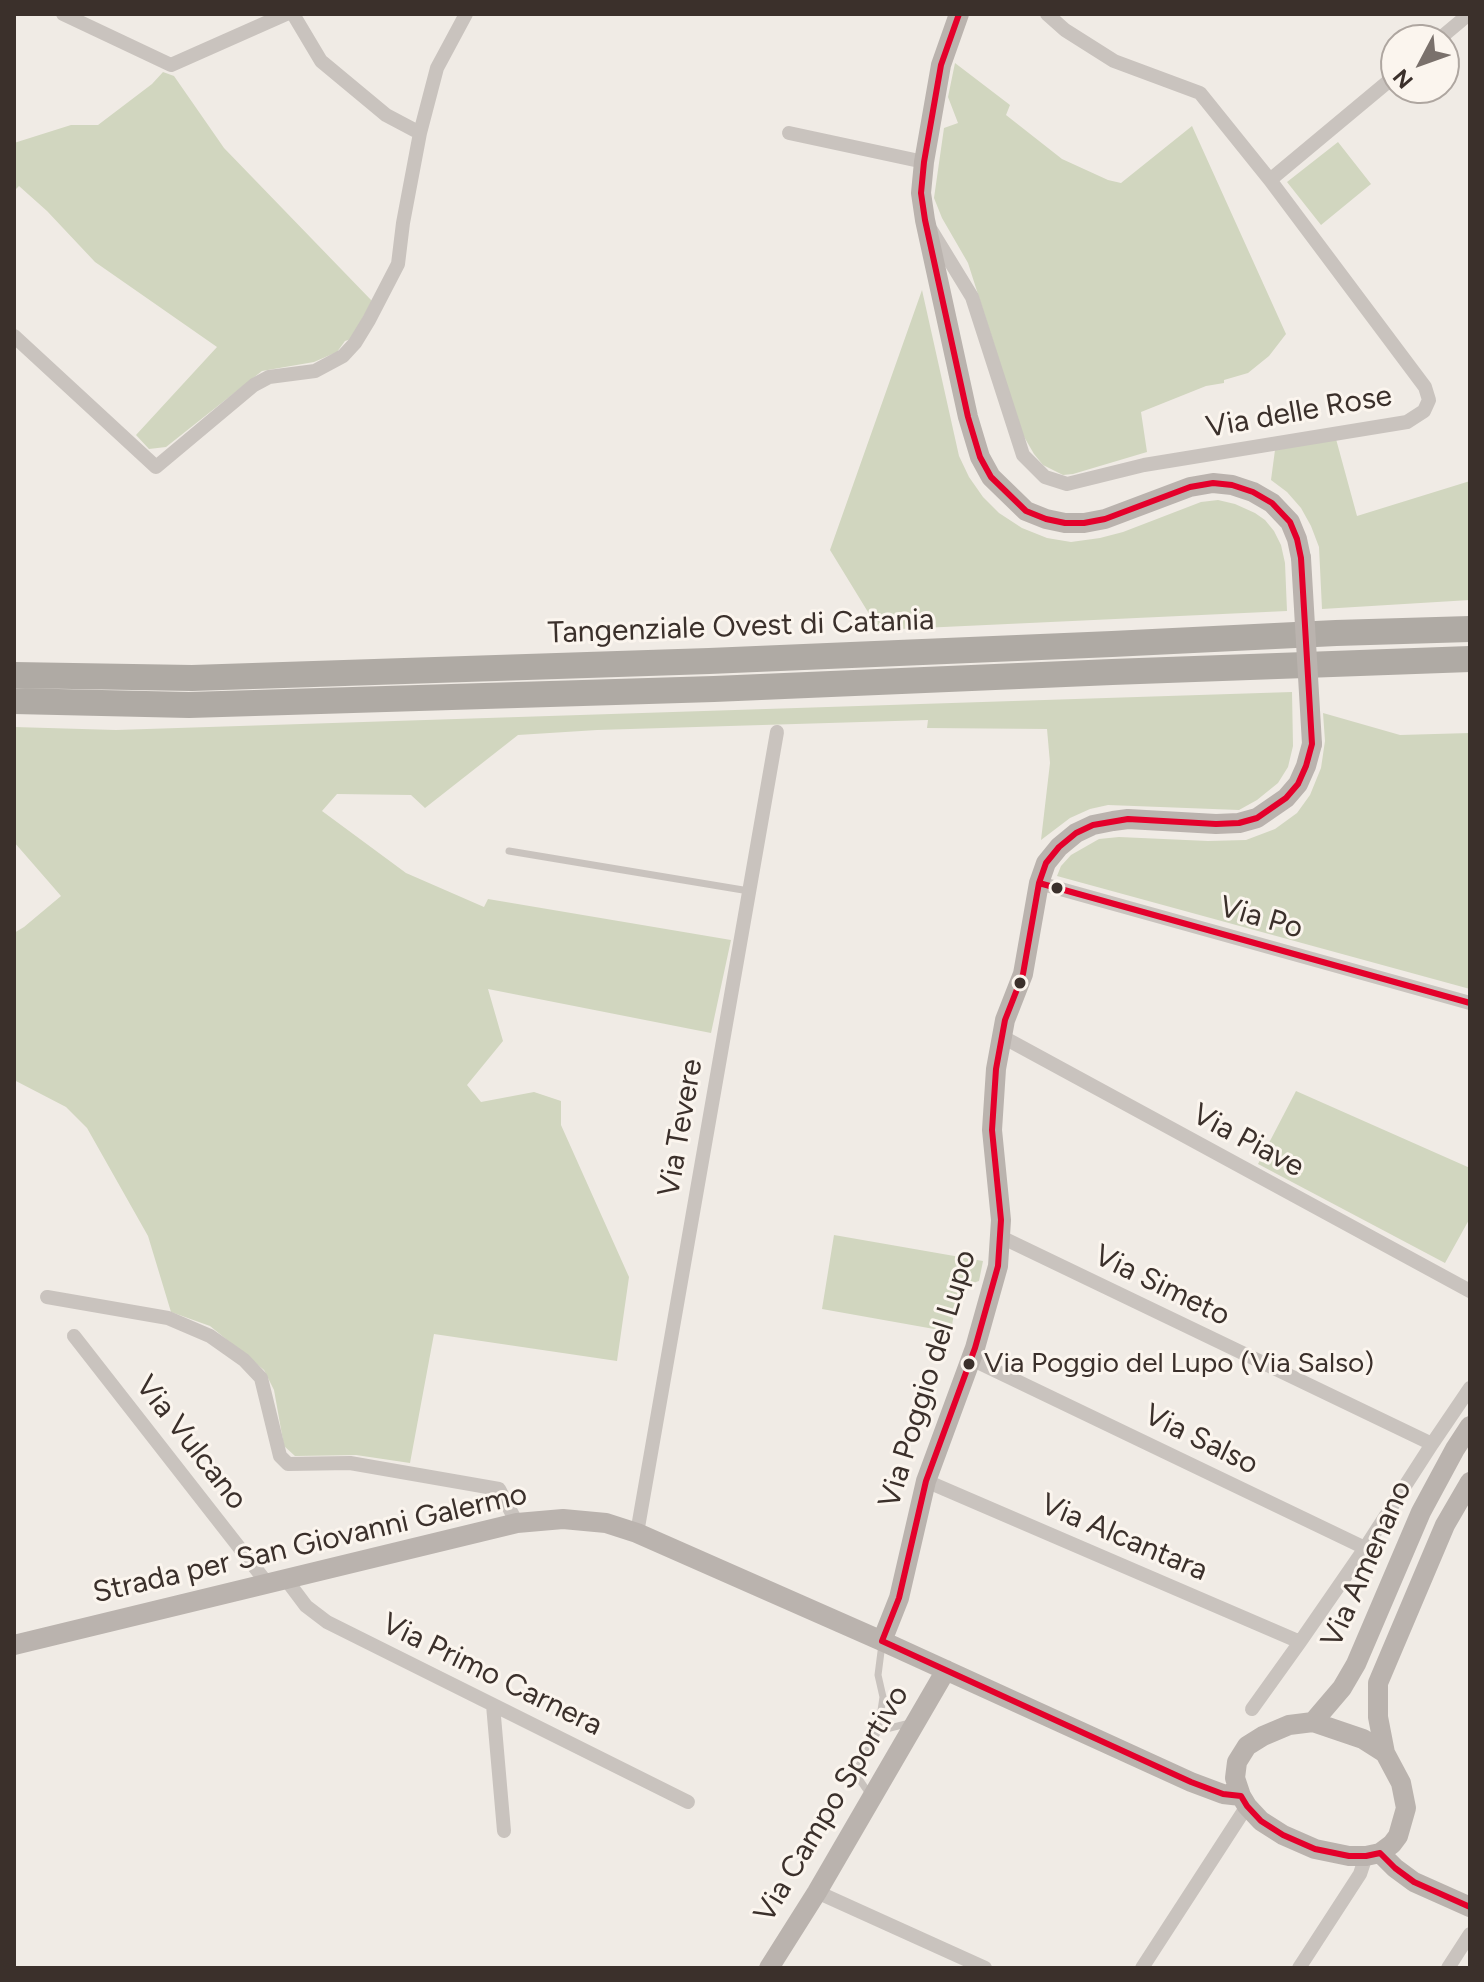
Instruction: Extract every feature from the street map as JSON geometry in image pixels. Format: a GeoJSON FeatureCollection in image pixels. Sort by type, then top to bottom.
{"type":"FeatureCollection","features":[{"type":"Feature","properties":{"kind":"highway"},"geometry":{"type":"LineString","coordinates":[[1336,633],[1470,621]]}},
{"type":"Feature","properties":{"kind":"highway","name":"Tangenziale Ovest di Catania"},"geometry":{"type":"LineString","coordinates":[[14,675],[192,678],[725,661],[1470,629]]}},
{"type":"Feature","properties":{"kind":"highway","name":"Tangenziale Ovest di Catania"},"geometry":{"type":"LineString","coordinates":[[14,701],[189,705],[699,690],[1470,659]]}},
{"type":"Feature","properties":{"kind":"highway"},"geometry":{"type":"LineString","coordinates":[[1216,668],[1470,674]]}},
{"type":"Feature","properties":{"kind":"main road","name":"Via Poggio del Lupo"},"geometry":{"type":"LineString","coordinates":[[882,1641],[899,1598],[926,1481],[971,1359],[998,1266],[1001,1220],[992,1130],[996,1069],[1001,1036],[1023,974],[1039,883],[1046,863],[1076,833],[1093,825],[1128,819],[1216,824],[1257,818],[1286,798],[1298,784],[1312,744],[1301,558],[1290,522],[1272,503],[1253,492],[1213,483],[1190,487],[1105,519],[1065,523],[1026,511],[991,477],[980,457],[968,417],[921,193],[941,65],[959,14]]}},
{"type":"Feature","properties":{"kind":"main road","name":"Via Amenano"},"geometry":{"type":"LineString","coordinates":[[1313,1722],[1342,1688],[1356,1664],[1421,1512],[1470,1426]]}},
{"type":"Feature","properties":{"kind":"main road","name":"Via Amenano"},"geometry":{"type":"LineString","coordinates":[[1385,1753],[1378,1717],[1378,1683],[1445,1525],[1470,1482]]}},
{"type":"Feature","properties":{"kind":"main road","name":"Strada per San Giovanni Galermo"},"geometry":{"type":"LineString","coordinates":[[14,1645],[517,1523],[563,1519],[606,1523],[637,1533],[882,1641],[1191,1782],[1244,1801]]}},
{"type":"Feature","properties":{"kind":"main road","name":"Via Campo Sportivo"},"geometry":{"type":"LineString","coordinates":[[769,1968],[817,1892],[946,1670]]}},
{"type":"Feature","properties":{"kind":"main road"},"geometry":{"type":"LineString","coordinates":[[1191,1782],[1218,1776],[1237,1762],[1247,1746],[1263,1736],[1289,1725],[1313,1722],[1363,1739],[1385,1753],[1401,1783],[1406,1808],[1398,1836],[1392,1844],[1373,1854],[1349,1856],[1315,1849],[1283,1835],[1261,1821],[1244,1801],[1235,1778],[1237,1762]]}},
{"type":"Feature","properties":{"kind":"main road"},"geometry":{"type":"LineString","coordinates":[[1398,1836],[1401,1851],[1411,1867],[1443,1894]]}},
{"type":"Feature","properties":{"kind":"main road"},"geometry":{"type":"LineString","coordinates":[[1373,1854],[1414,1882],[1470,1907]]}},
{"type":"Feature","properties":{"kind":"street"},"geometry":{"type":"LineString","coordinates":[[63,14],[171,65],[286,14]]}},
{"type":"Feature","properties":{"kind":"street"},"geometry":{"type":"LineString","coordinates":[[293,14],[321,61],[386,115],[420,133]]}},
{"type":"Feature","properties":{"kind":"street"},"geometry":{"type":"LineString","coordinates":[[14,336],[156,467],[254,385],[269,377],[315,371],[343,356],[369,320],[398,264],[420,133],[437,68],[466,14]]}},
{"type":"Feature","properties":{"kind":"street","name":"Via delle Rose"},"geometry":{"type":"LineString","coordinates":[[925,220],[972,297],[1023,455],[1045,477],[1067,484],[1144,465],[1407,422],[1424,411],[1429,400],[1425,387],[1270,180],[1200,93],[1114,61],[1065,30],[1047,14]]}},
{"type":"Feature","properties":{"kind":"street"},"geometry":{"type":"LineString","coordinates":[[1270,180],[1380,88]]}},
{"type":"Feature","properties":{"kind":"street"},"geometry":{"type":"LineString","coordinates":[[789,133],[924,162]]}},
{"type":"Feature","properties":{"kind":"street"},"geometry":{"type":"LineString","coordinates":[[943,302],[951,289],[967,289]]}},
{"type":"Feature","properties":{"kind":"street","name":"Via Tevere"},"geometry":{"type":"LineString","coordinates":[[637,1533],[777,732]]}},
{"type":"Feature","properties":{"kind":"street","name":"Via Po"},"geometry":{"type":"LineString","coordinates":[[1039,883],[1470,1003]]}},
{"type":"Feature","properties":{"kind":"street","name":"Via Piave"},"geometry":{"type":"LineString","coordinates":[[1001,1036],[1470,1291]]}},
{"type":"Feature","properties":{"kind":"street","name":"Via Simeto"},"geometry":{"type":"LineString","coordinates":[[1001,1237],[1432,1444]]}},
{"type":"Feature","properties":{"kind":"street"},"geometry":{"type":"LineString","coordinates":[[47,1297],[168,1318],[210,1336],[244,1360],[261,1378],[280,1456],[288,1464],[350,1463],[499,1489],[517,1523]]}},
{"type":"Feature","properties":{"kind":"street","name":"Via Vulcano"},"geometry":{"type":"LineString","coordinates":[[74,1336],[276,1580]]}},
{"type":"Feature","properties":{"kind":"street","name":"Via Salso"},"geometry":{"type":"LineString","coordinates":[[971,1359],[1365,1548]]}},
{"type":"Feature","properties":{"kind":"street"},"geometry":{"type":"LineString","coordinates":[[1252,1709],[1365,1548],[1470,1388]]}},
{"type":"Feature","properties":{"kind":"street","name":"Via Alcantara"},"geometry":{"type":"LineString","coordinates":[[926,1481],[1300,1642]]}},
{"type":"Feature","properties":{"kind":"street","name":"Via Primo Carnera"},"geometry":{"type":"LineString","coordinates":[[276,1580],[327,1622],[688,1802]]}},
{"type":"Feature","properties":{"kind":"street"},"geometry":{"type":"LineString","coordinates":[[493,1705],[504,1831]]}},
{"type":"Feature","properties":{"kind":"street"},"geometry":{"type":"LineString","coordinates":[[1142,1968],[1244,1801]]}},
{"type":"Feature","properties":{"kind":"street"},"geometry":{"type":"LineString","coordinates":[[1299,1968],[1373,1854]]}},
{"type":"Feature","properties":{"kind":"street"},"geometry":{"type":"LineString","coordinates":[[817,1892],[985,1968]]}},
{"type":"Feature","properties":{"kind":"street"},"geometry":{"type":"LineString","coordinates":[[1448,1968],[1470,1934]]}},
{"type":"Feature","properties":{"kind":"lane"},"geometry":{"type":"LineString","coordinates":[[509,851],[749,891]]}},
{"type":"Feature","properties":{"kind":"lane"},"geometry":{"type":"LineString","coordinates":[[872,1798],[855,1773],[878,1731],[883,1697],[878,1675],[882,1641]]}},
{"type":"Feature","properties":{"kind":"lane"},"geometry":{"type":"LineString","coordinates":[[878,1731],[916,1721]]}},
{"type":"Feature","properties":{"kind":"green space"},"geometry":{"type":"Polygon","coordinates":[[[955,63],[1010,105],[1006,115],[1062,159],[1108,180],[1121,183],[1192,126],[1286,334],[1269,356],[1248,373],[1141,412],[1147,452],[1063,475],[1043,465],[1023,435],[968,263],[934,198],[944,128],[958,123],[948,97],[955,63]]]}},
{"type":"Feature","properties":{"kind":"green space"},"geometry":{"type":"Polygon","coordinates":[[[163,72],[174,76],[224,148],[372,301],[351,339],[345,341],[337,352],[314,362],[262,371],[166,447],[149,449],[136,435],[217,347],[95,262],[19,186],[14,191],[14,143],[71,125],[98,125],[163,72]]]}},
{"type":"Feature","properties":{"kind":"green space"},"geometry":{"type":"Polygon","coordinates":[[[1338,142],[1371,184],[1321,225],[1287,182],[1338,142]]]}},
{"type":"Feature","properties":{"kind":"green space"},"geometry":{"type":"Polygon","coordinates":[[[922,290],[959,456],[983,497],[999,513],[1022,528],[1047,538],[1071,542],[1123,532],[1201,502],[1218,500],[1235,504],[1265,520],[1281,545],[1287,611],[879,630],[830,550],[922,290]]]}},
{"type":"Feature","properties":{"kind":"green space"},"geometry":{"type":"Polygon","coordinates":[[[1336,439],[1357,516],[1470,481],[1470,600],[1322,609],[1319,547],[1311,526],[1301,508],[1271,480],[1275,450],[1336,439]]]}},
{"type":"Feature","properties":{"kind":"green space"},"geometry":{"type":"Polygon","coordinates":[[[1292,692],[1293,746],[1288,767],[1278,783],[1257,800],[1239,810],[1108,805],[1070,818],[1041,840],[1050,763],[1047,729],[927,728],[928,720],[518,735],[425,808],[411,795],[337,794],[322,811],[406,873],[484,907],[488,899],[731,940],[711,1033],[488,989],[503,1041],[467,1085],[481,1102],[534,1092],[561,1101],[561,1125],[629,1277],[617,1361],[434,1334],[410,1463],[356,1455],[295,1456],[284,1446],[274,1390],[264,1370],[210,1326],[171,1312],[148,1236],[87,1128],[66,1107],[14,1080],[14,933],[61,896],[14,842],[14,727],[116,730],[1292,692]]]}},
{"type":"Feature","properties":{"kind":"green space"},"geometry":{"type":"Polygon","coordinates":[[[1323,713],[1400,735],[1470,733],[1470,989],[1057,876],[1071,855],[1099,839],[1246,840],[1275,829],[1297,813],[1310,795],[1321,768],[1325,741],[1323,713]]]}},
{"type":"Feature","properties":{"kind":"green space"},"geometry":{"type":"Polygon","coordinates":[[[1296,1091],[1470,1168],[1470,1218],[1445,1263],[1258,1164],[1296,1091]]]}},
{"type":"Feature","properties":{"kind":"green space"},"geometry":{"type":"Polygon","coordinates":[[[834,1235],[983,1261],[979,1281],[958,1288],[951,1332],[822,1309],[834,1235]]]}},
{"type":"Feature","properties":{"kind":"transit line"},"geometry":{"type":"LineString","coordinates":[[959,14],[941,65],[921,193],[968,417],[980,457],[991,477],[1026,511],[1065,523],[1105,519],[1190,487],[1213,483],[1253,492],[1272,503],[1290,522],[1301,558],[1312,744],[1298,784],[1286,798],[1257,818],[1216,824],[1128,819],[1093,825],[1076,833],[1046,863],[1039,883],[1023,974],[1005,1020],[996,1069],[992,1130],[1001,1220],[998,1266],[975,1348],[926,1481],[899,1598],[882,1641],[1191,1782],[1223,1794],[1241,1796],[1261,1821],[1315,1849],[1349,1856],[1380,1853],[1414,1882],[1470,1907]]}},
{"type":"Feature","properties":{"kind":"transit line"},"geometry":{"type":"LineString","coordinates":[[1039,883],[1470,1003]]}},
{"type":"Feature","properties":{"kind":"place","name":"Via Poggio del Lupo (Via Salso)"},"geometry":{"type":"Point","coordinates":[969,1364]}}]}
